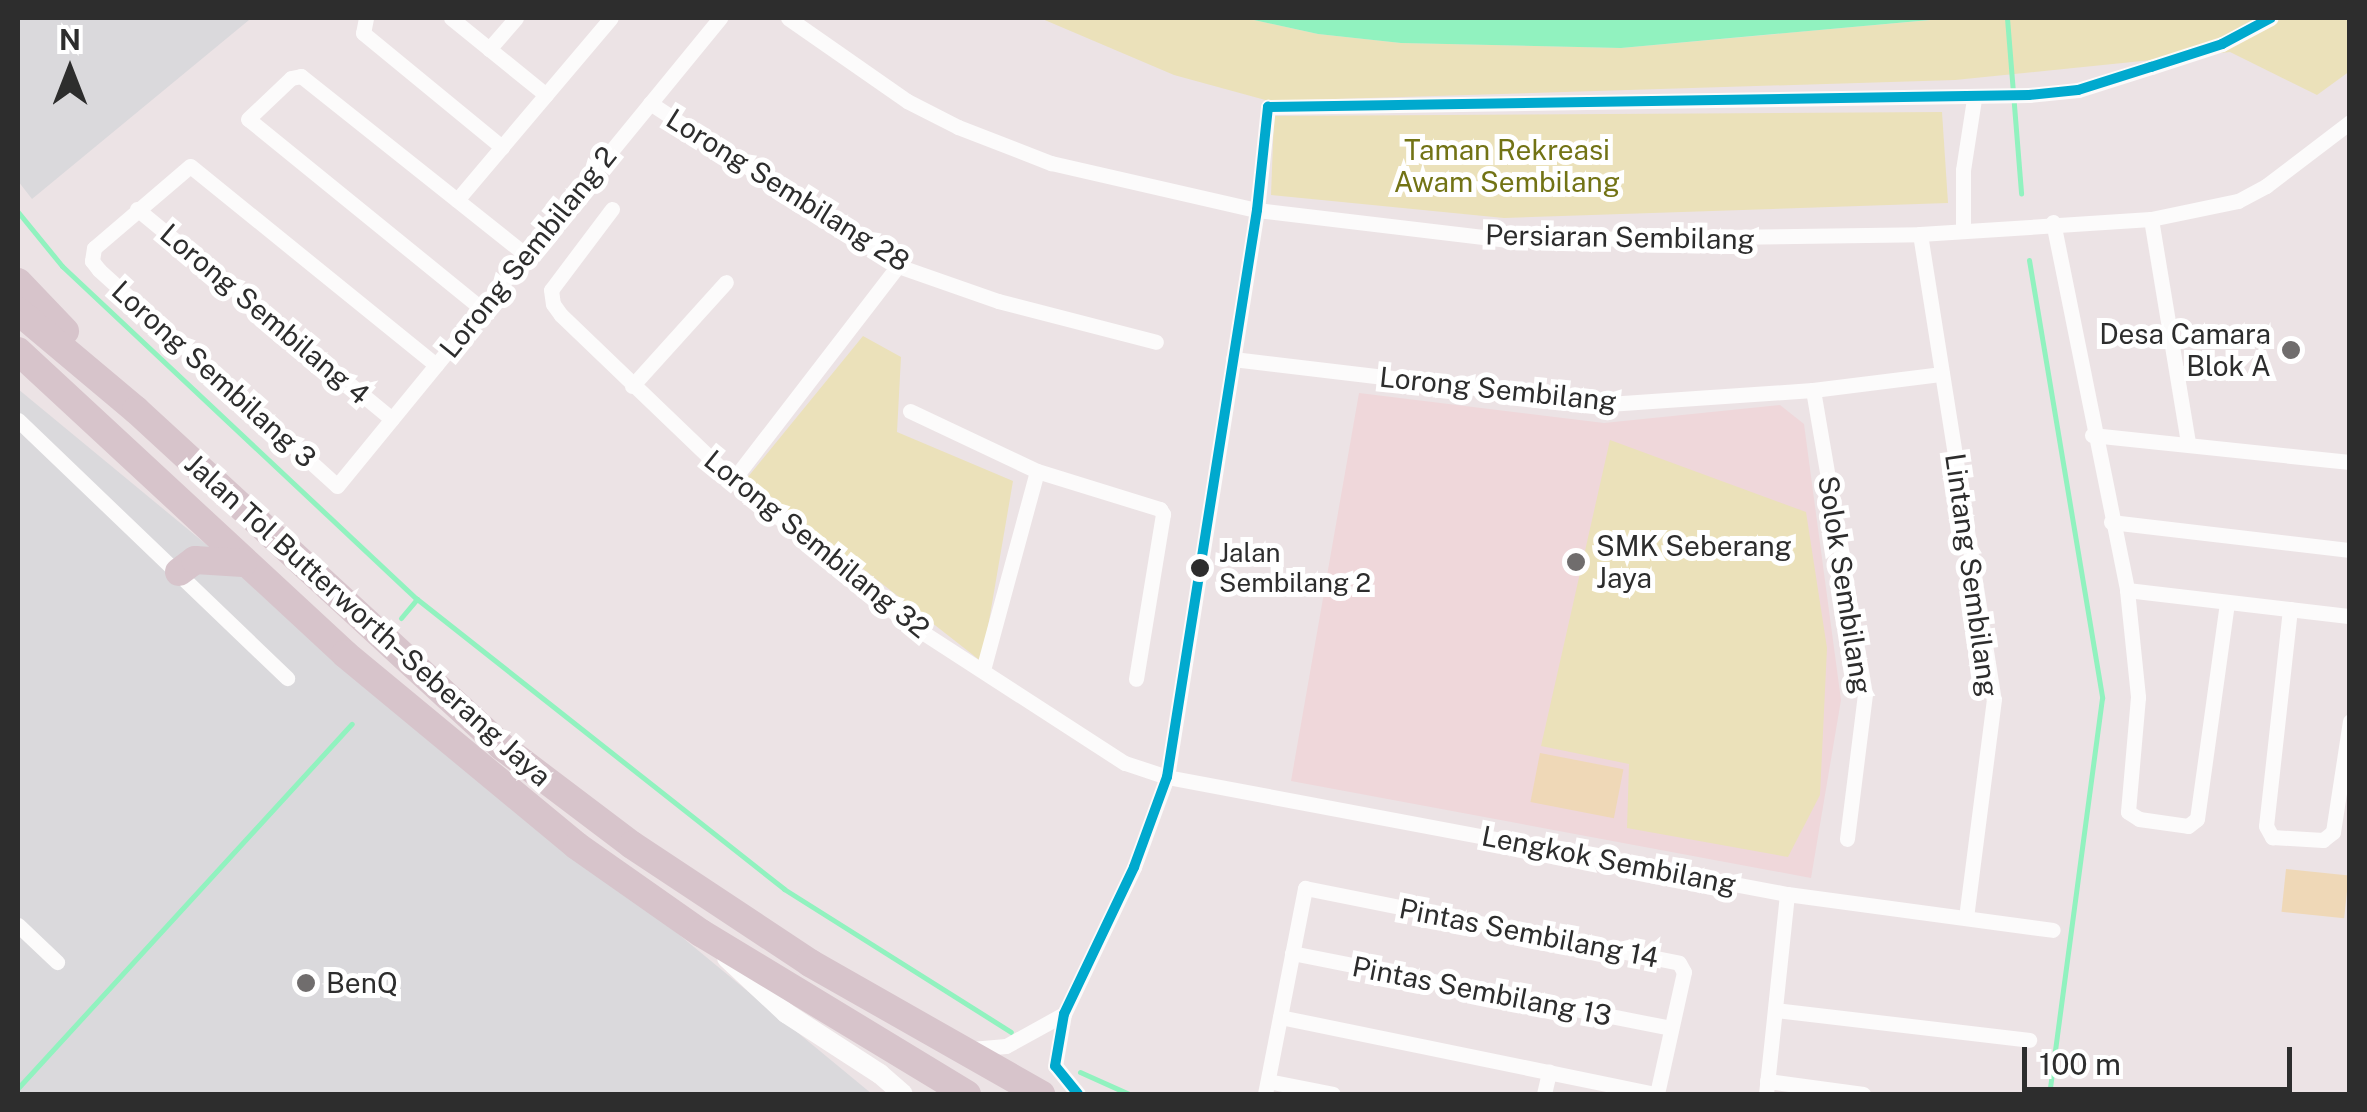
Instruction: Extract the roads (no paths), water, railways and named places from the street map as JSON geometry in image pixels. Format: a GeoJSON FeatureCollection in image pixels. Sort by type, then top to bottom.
{"type":"FeatureCollection","features":[{"type":"Feature","properties":{"kind":"highway"},"geometry":{"type":"LineString","coordinates":[[18,282],[136,410]]}},
{"type":"Feature","properties":{"kind":"highway","name":"Jalan Tol Butterworth–Seberang Jaya"},"geometry":{"type":"LineString","coordinates":[[18,311],[136,410],[501,746],[632,846],[810,963],[1042,1094]]}},
{"type":"Feature","properties":{"kind":"highway","name":"Jalan Tol Butterworth–Seberang Jaya"},"geometry":{"type":"LineString","coordinates":[[18,352],[243,564],[467,758],[577,846],[700,933],[966,1094]]}},
{"type":"Feature","properties":{"kind":"highway"},"geometry":{"type":"LineString","coordinates":[[180,572],[195,560],[243,564]]}},
{"type":"Feature","properties":{"kind":"main road"},"geometry":{"type":"LineString","coordinates":[[700,933],[786,1013],[880,1074],[902,1094]]}},
{"type":"Feature","properties":{"kind":"street"},"geometry":{"type":"LineString","coordinates":[[451,18],[546,94]]}},
{"type":"Feature","properties":{"kind":"street"},"geometry":{"type":"LineString","coordinates":[[489,49],[516,18]]}},
{"type":"Feature","properties":{"kind":"street"},"geometry":{"type":"LineString","coordinates":[[457,200],[611,18]]}},
{"type":"Feature","properties":{"kind":"street","name":"Lorong Sembilang 2"},"geometry":{"type":"LineString","coordinates":[[337,486],[720,18]]}},
{"type":"Feature","properties":{"kind":"street","name":"Persiaran Sembilang"},"geometry":{"type":"LineString","coordinates":[[788,18],[907,100],[974,133],[1051,163],[1256,210],[1510,240],[1920,234],[2053,222],[2151,219],[2238,201],[2266,186],[2350,122]]}},
{"type":"Feature","properties":{"kind":"street"},"geometry":{"type":"LineString","coordinates":[[1078,1094],[1056,1066],[1064,1014],[1134,867],[1167,777],[1256,210],[1268,107],[1916,96],[1974,99],[2078,90],[2222,44],[2270,18]]}},
{"type":"Feature","properties":{"kind":"street"},"geometry":{"type":"LineString","coordinates":[[364,25],[502,147]]}},
{"type":"Feature","properties":{"kind":"street"},"geometry":{"type":"LineString","coordinates":[[482,309],[248,119],[290,78],[301,76],[526,255]]}},
{"type":"Feature","properties":{"kind":"street"},"geometry":{"type":"LineString","coordinates":[[1963,230],[1964,154],[1974,99]]}},
{"type":"Feature","properties":{"kind":"street","name":"Lorong Sembilang 28"},"geometry":{"type":"LineString","coordinates":[[650,102],[898,266],[998,302],[1156,342]]}},
{"type":"Feature","properties":{"kind":"street"},"geometry":{"type":"LineString","coordinates":[[138,209],[190,166],[436,364]]}},
{"type":"Feature","properties":{"kind":"street","name":"Lorong Sembilang 3"},"geometry":{"type":"LineString","coordinates":[[138,209],[94,248],[92,261],[337,486]]}},
{"type":"Feature","properties":{"kind":"street","name":"Lorong Sembilang 4"},"geometry":{"type":"LineString","coordinates":[[138,209],[392,419]]}},
{"type":"Feature","properties":{"kind":"street","name":"Lorong Sembilang 32"},"geometry":{"type":"LineString","coordinates":[[612,209],[551,290],[561,315],[733,480],[902,619],[1068,730],[1125,762],[1167,777]]}},
{"type":"Feature","properties":{"kind":"street"},"geometry":{"type":"LineString","coordinates":[[2151,219],[2188,443]]}},
{"type":"Feature","properties":{"kind":"street"},"geometry":{"type":"LineString","coordinates":[[2053,222],[2092,435],[2127,590],[2138,696],[2128,812],[2132,816],[2194,826],[2227,602]]}},
{"type":"Feature","properties":{"kind":"street","name":"Lintang Sembilang"},"geometry":{"type":"LineString","coordinates":[[1920,234],[1994,698],[1966,917]]}},
{"type":"Feature","properties":{"kind":"street"},"geometry":{"type":"LineString","coordinates":[[733,480],[898,266]]}},
{"type":"Feature","properties":{"kind":"street"},"geometry":{"type":"LineString","coordinates":[[632,386],[726,282]]}},
{"type":"Feature","properties":{"kind":"street","name":"Lorong Sembilang"},"geometry":{"type":"LineString","coordinates":[[1233,358],[1608,404],[1814,390],[1942,374]]}},
{"type":"Feature","properties":{"kind":"street","name":"Solok Sembilang"},"geometry":{"type":"LineString","coordinates":[[1814,390],[1865,694],[1847,840]]}},
{"type":"Feature","properties":{"kind":"street"},"geometry":{"type":"LineString","coordinates":[[910,411],[1038,471],[1163,514],[1136,678]]}},
{"type":"Feature","properties":{"kind":"street"},"geometry":{"type":"LineString","coordinates":[[18,420],[287,678]]}},
{"type":"Feature","properties":{"kind":"street"},"geometry":{"type":"LineString","coordinates":[[2092,435],[2350,462]]}},
{"type":"Feature","properties":{"kind":"street"},"geometry":{"type":"LineString","coordinates":[[983,670],[1038,471]]}},
{"type":"Feature","properties":{"kind":"street"},"geometry":{"type":"LineString","coordinates":[[2111,522],[2350,550]]}},
{"type":"Feature","properties":{"kind":"street"},"geometry":{"type":"LineString","coordinates":[[2127,590],[2350,616]]}},
{"type":"Feature","properties":{"kind":"street"},"geometry":{"type":"LineString","coordinates":[[2290,610],[2268,833],[2323,840],[2332,832],[2350,721]]}},
{"type":"Feature","properties":{"kind":"street","name":"Lengkok Sembilang"},"geometry":{"type":"LineString","coordinates":[[1167,777],[1787,894],[2053,930]]}},
{"type":"Feature","properties":{"kind":"street","name":"Pintas Sembilang 14"},"geometry":{"type":"LineString","coordinates":[[1292,954],[1305,888],[1679,963],[1684,972],[1656,1094]]}},
{"type":"Feature","properties":{"kind":"street"},"geometry":{"type":"LineString","coordinates":[[1787,894],[1767,1088],[1863,1094]]}},
{"type":"Feature","properties":{"kind":"street"},"geometry":{"type":"LineString","coordinates":[[18,924],[57,962]]}},
{"type":"Feature","properties":{"kind":"street"},"geometry":{"type":"LineString","coordinates":[[1292,954],[1266,1088],[1333,1094]]}},
{"type":"Feature","properties":{"kind":"street","name":"Pintas Sembilang 13"},"geometry":{"type":"LineString","coordinates":[[1292,954],[1671,1028]]}},
{"type":"Feature","properties":{"kind":"street"},"geometry":{"type":"LineString","coordinates":[[1775,1010],[2029,1040]]}},
{"type":"Feature","properties":{"kind":"street"},"geometry":{"type":"LineString","coordinates":[[962,1050],[1006,1046],[1064,1014]]}},
{"type":"Feature","properties":{"kind":"street"},"geometry":{"type":"LineString","coordinates":[[1280,1018],[1549,1072],[1613,1090],[1656,1094]]}},
{"type":"Feature","properties":{"kind":"street"},"geometry":{"type":"LineString","coordinates":[[1544,1094],[1549,1072]]}},
{"type":"Feature","properties":{"kind":"waterway"},"geometry":{"type":"LineString","coordinates":[[2007,18],[2021,193]]}},
{"type":"Feature","properties":{"kind":"waterway"},"geometry":{"type":"LineString","coordinates":[[18,212],[62,266],[417,599],[784,889],[1011,1032]]}},
{"type":"Feature","properties":{"kind":"waterway"},"geometry":{"type":"LineString","coordinates":[[2029,260],[2102,698],[2049,1094]]}},
{"type":"Feature","properties":{"kind":"waterway"},"geometry":{"type":"LineString","coordinates":[[401,618],[417,599]]}},
{"type":"Feature","properties":{"kind":"waterway"},"geometry":{"type":"LineString","coordinates":[[18,1088],[352,724]]}},
{"type":"Feature","properties":{"kind":"waterway"},"geometry":{"type":"LineString","coordinates":[[1080,1072],[1129,1094]]}},
{"type":"Feature","properties":{"kind":"place","name":"Desa Camara Blok A"},"geometry":{"type":"Point","coordinates":[2291,350]}},
{"type":"Feature","properties":{"kind":"place","name":"SMK Seberang Jaya"},"geometry":{"type":"Point","coordinates":[1576,562]}},
{"type":"Feature","properties":{"kind":"place","name":"Jalan Sembilang 2"},"geometry":{"type":"Point","coordinates":[1200,568]}},
{"type":"Feature","properties":{"kind":"place","name":"BenQ"},"geometry":{"type":"Point","coordinates":[306,983]}},
{"type":"Feature","properties":{"kind":"park label","name":"Taman Rekreasi Awam Sembilang"},"geometry":{"type":"Point","coordinates":[1507,166]}}]}
